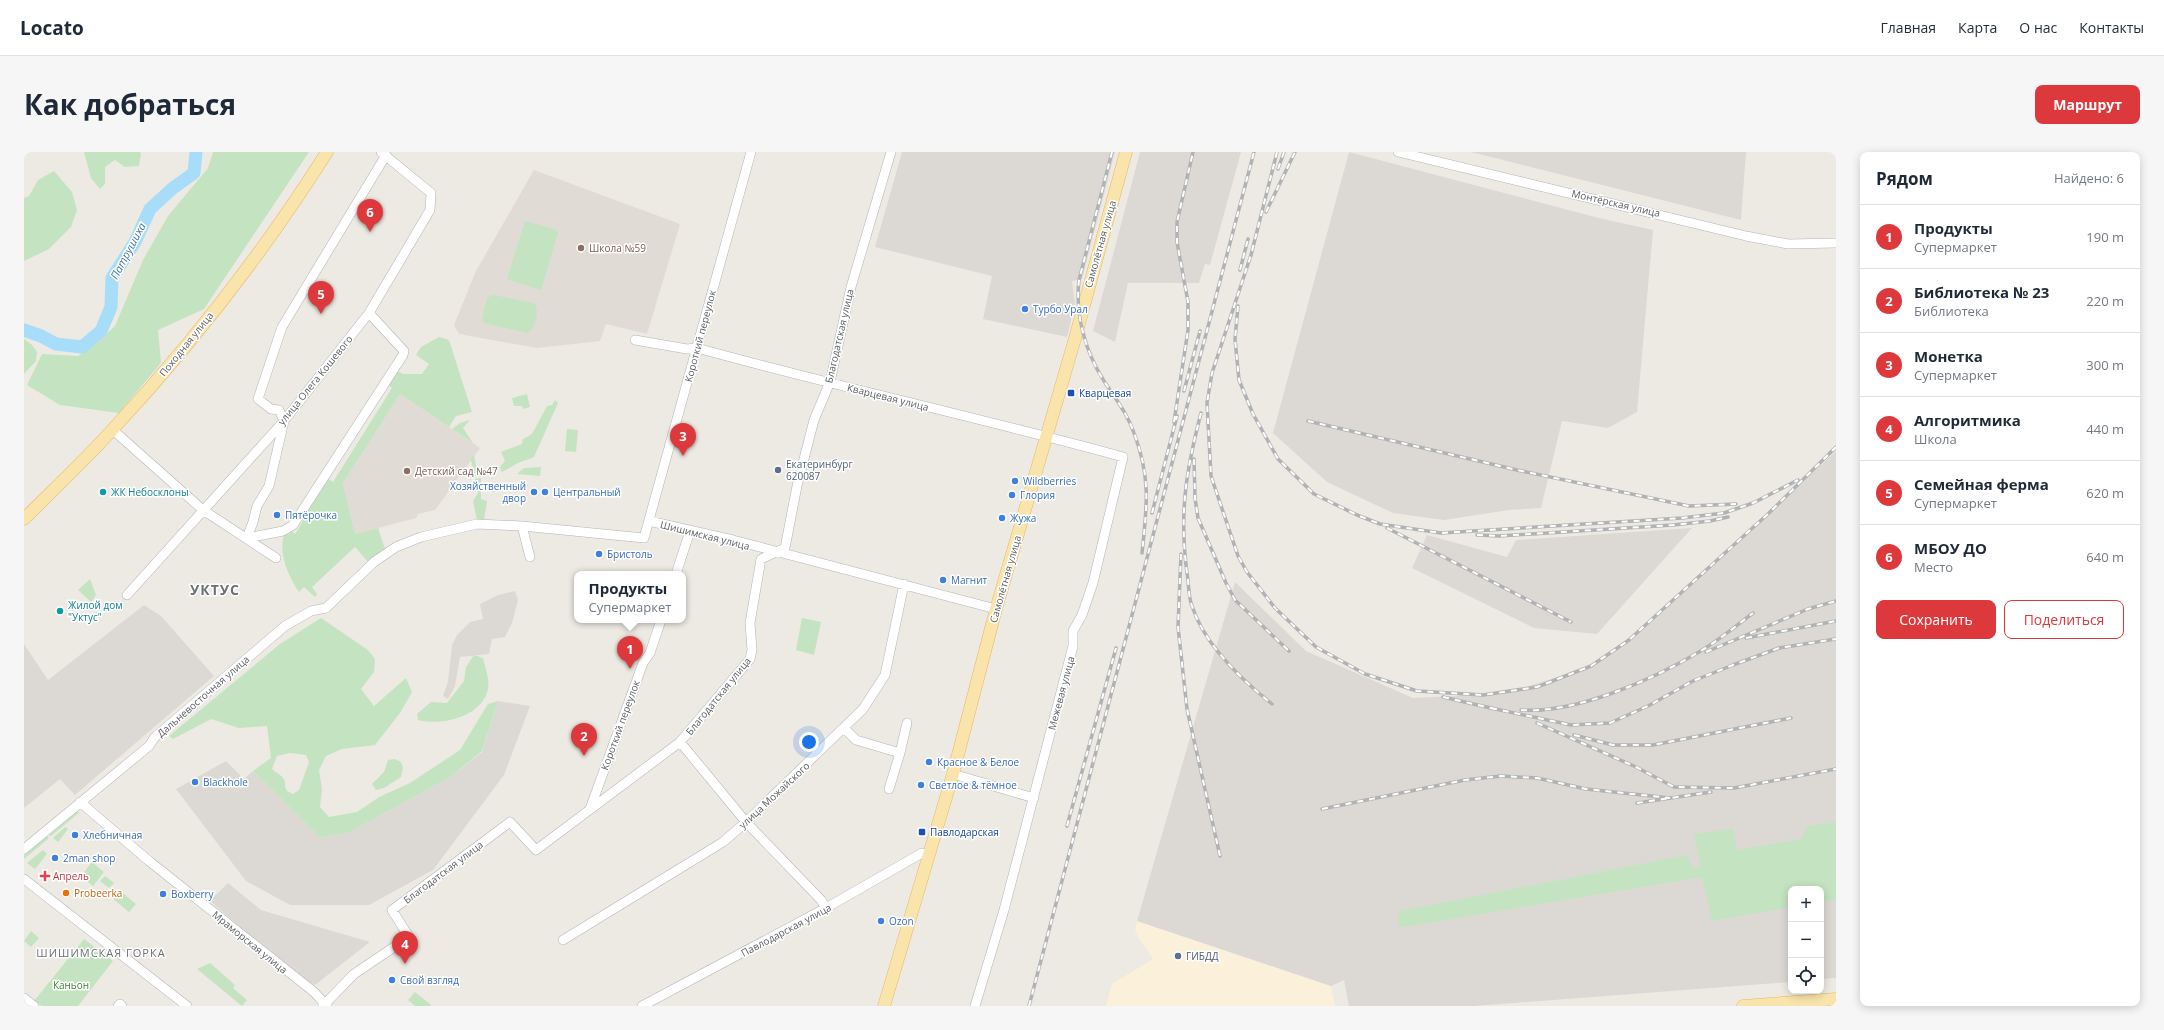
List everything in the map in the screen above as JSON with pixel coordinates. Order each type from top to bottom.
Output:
[{"type":"main road","name":"Походная улица","points":[[24,519],[113,430],[159,378],[253,261],[302,192],[327,152]]},
{"type":"main road","name":"Самолётная улица","points":[[884,1006],[953,774],[996,609],[1047,436],[1126,152]]},
{"type":"main road","points":[[1743,1006],[1836,999]]},
{"type":"street","name":"Короткий переулок","points":[[649,521],[751,152]]},
{"type":"street","name":"Благодатская улица","points":[[325,1005],[354,974],[409,937],[392,910],[510,822],[536,850],[680,742],[750,659],[752,650],[750,623],[761,559],[785,548],[797,486],[812,427],[830,382],[851,287],[891,152]]},
{"type":"street","name":"Монтёрская улица","points":[[1398,152],[1746,236],[1788,244],[1836,243]]},
{"type":"street","points":[[246,538],[253,522],[257,506],[269,486],[284,420],[280,410],[271,409],[258,399],[282,327],[383,153]]},
{"type":"street","name":"улица Олега Кошевого","points":[[126,595],[284,420],[368,313],[430,210],[431,193],[383,153]]},
{"type":"street","points":[[246,538],[283,531],[292,525],[403,355],[404,351],[368,313]]},
{"type":"street","name":"Кварцевая улица","points":[[635,340],[687,349],[697,348],[796,375],[830,382],[1047,436]]},
{"type":"street","points":[[113,430],[203,510],[276,558]]},
{"type":"street","name":"Межевая улица","points":[[975,1006],[1034,798],[1073,646],[1073,631],[1082,614],[1093,583],[1123,458],[1047,436]]},
{"type":"street","name":"Шишимская улица","points":[[326,608],[374,562],[402,544],[421,537],[477,524],[522,526],[644,538],[649,521],[734,540],[774,552],[904,584],[996,609]]},
{"type":"street","points":[[522,526],[530,557]]},
{"type":"street","points":[[677,571],[690,531]]},
{"type":"street","name":"улица Можайского","points":[[563,940],[723,842],[746,822],[863,709],[886,675],[904,584]]},
{"type":"street","name":"Дальневосточная улица","points":[[24,849],[149,746],[155,736],[285,626],[311,611],[326,608]]},
{"type":"street","name":"Короткий переулок","points":[[590,809],[642,663],[650,653],[660,623]]},
{"type":"street","points":[[889,789],[907,723]]},
{"type":"street","points":[[844,728],[856,740],[900,753]]},
{"type":"street","points":[[680,742],[746,822],[821,900],[826,908]]},
{"type":"street","points":[[953,774],[1034,798]]},
{"type":"street","name":"Мраморская улица","points":[[80,802],[149,861],[314,992],[325,1005]]},
{"type":"street","name":"Павлодарская улица","points":[[642,1006],[652,1004],[922,853],[928,855]]},
{"type":"street","points":[[24,879],[186,1006]]},
{"type":"street","points":[[24,998],[34,1006]]},
{"type":"street","points":[[118,1006],[120,1004],[122,1006]]},
{"type":"shaded area","points":[[902,152],[1115,152],[1082,279],[1072,281],[1075,304],[1067,337],[983,319],[992,276],[875,247]]},
{"type":"shaded area","points":[[1140,152],[1241,152],[1210,265],[1205,264],[1199,283],[1128,283],[1115,342],[1093,331]]},
{"type":"shaded area","points":[[1349,152],[1599,218],[1653,230],[1637,412],[1608,428],[1562,421],[1541,508],[1509,510],[1444,520],[1393,513],[1327,482],[1273,433]]},
{"type":"shaded area","points":[[1471,152],[1746,152],[1741,220]]},
{"type":"shaded area","name":"Школа №59","points":[[534,170],[680,224],[647,334],[606,324],[600,341],[537,348],[459,334],[454,325],[476,271]]},
{"type":"shaded area","name":"Детский сад №47","points":[[400,394],[480,448],[435,510],[418,514],[416,518],[355,534],[343,483]]},
{"type":"shaded area","points":[[1836,451],[1836,978],[1824,979],[1824,886],[1788,886],[1788,982],[1474,1006],[1349,1006],[1344,980],[1331,986],[1137,921],[1235,582],[1306,651],[1413,698],[1501,694],[1592,667],[1635,637]]},
{"type":"shaded area","points":[[1692,528],[1597,634],[1534,628],[1412,568],[1427,535],[1507,557],[1516,540]]},
{"type":"shaded area","points":[[515,591],[518,600],[512,623],[505,637],[492,639],[489,654],[460,657],[455,686],[448,699],[443,696],[448,681],[452,645],[457,635],[470,622],[483,619],[480,604],[498,595]]},
{"type":"shaded area","points":[[144,605],[161,616],[214,676],[75,795],[60,779],[24,808],[24,644],[48,680]]},
{"type":"shaded area","points":[[498,701],[530,706],[504,775],[433,870],[369,905],[290,905],[246,881],[176,789],[226,761],[244,779],[253,771],[320,838],[350,832],[452,776],[482,752]]},
{"type":"shaded area","points":[[228,883],[261,910],[370,942],[315,985],[295,974],[210,901]]},
{"type":"shaded area","points":[[1137,921],[1331,986],[1335,1006],[1106,1006],[1112,984],[1153,959],[1135,932]]},
{"type":"green space","points":[[84,152],[140,152],[141,154],[139,166],[125,167],[115,160],[105,167],[105,184],[100,189],[91,178]]},
{"type":"green space","points":[[213,152],[309,152],[204,309],[158,330],[161,363],[119,413],[60,405],[27,385],[42,354],[78,356],[97,343],[115,326],[143,260],[168,216],[208,168]]},
{"type":"green space","points":[[54,171],[72,192],[77,210],[71,227],[49,249],[24,261],[24,198],[29,196],[38,180]]},
{"type":"green space","points":[[525,221],[557,230],[558,233],[541,290],[507,279]]},
{"type":"green space","points":[[493,295],[534,303],[537,310],[537,315],[533,328],[527,333],[484,323],[482,319],[487,298]]},
{"type":"green space","points":[[439,337],[449,340],[472,412],[456,416],[449,427],[400,394],[343,483],[355,534],[378,528],[385,549],[369,563],[355,547],[312,587],[317,594],[315,597],[304,587],[299,592],[291,579],[283,555],[282,547],[285,532],[289,534],[291,531],[295,534],[303,521],[299,519],[329,479],[333,482],[392,388],[386,383],[396,370],[403,374],[422,374],[429,364],[416,355],[421,347]]},
{"type":"green space","points":[[24,339],[32,345],[37,352],[36,361],[24,374]]},
{"type":"green space","points":[[527,394],[530,407],[523,409],[522,406],[514,406],[512,398]]},
{"type":"green space","points":[[555,400],[558,403],[534,457],[518,463],[502,472],[500,467],[505,461],[501,452],[522,444],[523,439],[532,434],[547,406],[552,405]]},
{"type":"green space","points":[[470,420],[463,428],[473,443],[452,429],[460,423]]},
{"type":"green space","points":[[567,429],[578,430],[576,452],[565,451]]},
{"type":"green space","points":[[474,455],[478,476],[475,476],[471,460]]},
{"type":"green space","points":[[541,467],[540,476],[517,474],[524,468]]},
{"type":"green space","points":[[481,478],[481,499],[487,501],[484,520],[477,520],[473,501],[478,493],[475,479]]},
{"type":"green space","points":[[90,579],[96,595],[91,602],[78,590]]},
{"type":"green space","points":[[321,618],[368,650],[375,659],[374,672],[361,689],[374,706],[406,678],[412,692],[400,713],[375,745],[342,749],[326,756],[319,770],[322,789],[320,807],[329,817],[357,812],[379,797],[410,783],[460,750],[488,704],[498,701],[482,751],[452,776],[350,832],[320,838],[253,771],[271,758],[267,726],[239,728],[211,719],[173,739],[169,736],[280,644]],"holes":[[[290,753],[306,755],[309,762],[299,790],[293,794],[287,791],[282,776],[272,769],[277,756]]]},
{"type":"green space","points":[[802,618],[821,622],[814,655],[796,650]]},
{"type":"green space","points":[[474,655],[483,658],[488,682],[488,689],[484,699],[478,706],[470,713],[449,720],[428,722],[418,720],[417,714],[431,702],[447,703],[464,681],[466,667]]},
{"type":"green space","points":[[395,759],[401,762],[403,768],[401,777],[384,788],[376,790],[372,784],[384,772],[388,760]]},
{"type":"green space","points":[[76,812],[80,812],[51,836],[49,835]]},
{"type":"green space","points":[[1836,822],[1836,899],[1824,901],[1824,886],[1788,886],[1788,908],[1712,921],[1702,877],[1403,927],[1399,925],[1398,915],[1401,911],[1687,855],[1692,868],[1701,867],[1694,834],[1733,829],[1737,850],[1801,839],[1808,826]]},
{"type":"green space","points":[[65,827],[68,829],[58,842],[53,838]]},
{"type":"green space","points":[[47,836],[49,838],[24,859],[24,855]]},
{"type":"green space","points":[[43,850],[47,854],[35,869],[27,863]]},
{"type":"green space","points":[[92,862],[104,872],[93,886],[81,876]]},
{"type":"green space","points":[[105,876],[114,883],[109,888],[100,881]]},
{"type":"green space","points":[[119,890],[136,904],[129,912],[112,898]]},
{"type":"green space","points":[[31,931],[39,938],[31,947],[24,941]]},
{"type":"green space","name":"Каньон","points":[[84,939],[113,961],[78,1006],[42,1006],[34,1001]]},
{"type":"green space","points":[[210,963],[235,985],[233,988],[247,1000],[242,1006],[197,969]]},
{"type":"green space","points":[[415,992],[431,1005],[415,1006],[408,1000]]},
{"type":"waterway","name":"Патрушиха","points":[[24,330],[41,336],[56,344],[82,347],[101,331],[111,307],[112,278],[135,242],[150,209],[173,188],[194,173],[196,152]]},
{"type":"railway","points":[[1112,152],[1079,280],[1078,293],[1080,319],[1087,345],[1097,369],[1128,419],[1134,433],[1143,464],[1146,506],[1142,553]]},
{"type":"railway","points":[[1174,422],[1188,330],[1188,302],[1177,242],[1177,222],[1193,152]]},
{"type":"railway","points":[[1029,1006],[1254,152]]},
{"type":"railway","points":[[1277,152],[1251,255],[1212,373],[1207,403],[1211,476],[1238,556],[1247,572],[1275,608],[1316,647],[1365,674],[1417,691],[1483,695],[1537,687],[1591,666],[1629,640],[1769,513],[1836,447]]},
{"type":"railway","points":[[1278,169],[1284,152]]},
{"type":"railway","points":[[1266,212],[1295,152]]},
{"type":"railway","points":[[1240,270],[1248,239]]},
{"type":"railway","points":[[1238,306],[1235,339],[1239,380],[1253,414],[1278,459],[1314,494],[1357,515],[1380,524],[1441,533],[1682,518],[1724,513],[1753,503],[1798,480]]},
{"type":"railway","points":[[1184,391],[1200,331]]},
{"type":"railway","points":[[1201,413],[1191,454],[1185,492],[1184,531],[1189,594],[1198,620],[1205,634],[1225,660],[1272,704]]},
{"type":"railway","points":[[1152,513],[1177,416]]},
{"type":"railway","points":[[1308,421],[1517,470],[1689,506],[1736,504]]},
{"type":"railway","points":[[1194,459],[1195,498],[1198,518],[1226,583],[1235,600],[1289,651]]},
{"type":"railway","points":[[1477,535],[1499,536],[1673,525],[1710,521],[1728,517]]},
{"type":"railway","points":[[1387,528],[1571,622]]},
{"type":"railway","points":[[1181,554],[1178,627],[1187,709],[1220,856]]},
{"type":"railway","points":[[1706,652],[1808,609],[1836,601]]},
{"type":"railway","points":[[1521,710],[1542,710],[1565,707],[1589,701],[1636,684],[1680,663],[1699,652],[1753,613]]},
{"type":"railway","points":[[1746,638],[1836,621]]},
{"type":"railway","points":[[1491,708],[1571,725],[1610,723],[1648,706],[1693,681],[1733,665],[1779,648],[1836,639]]},
{"type":"railway","points":[[1067,826],[1116,648]]},
{"type":"railway","points":[[1443,697],[1495,709]]},
{"type":"railway","points":[[1574,735],[1613,745],[1653,745],[1791,718]]},
{"type":"railway","points":[[1537,723],[1636,767],[1674,787],[1734,788],[1836,769]]},
{"type":"railway","points":[[1322,809],[1465,780],[1501,776],[1537,778],[1586,789],[1670,798]]},
{"type":"railway","points":[[1637,803],[1711,792]]},
{"type":"place","name":"МБОУ ДО","points":[[370,232]]},
{"type":"place","name":"Школа №59","points":[[581,248]]},
{"type":"place","name":"Турбо Урал","points":[[1025,309]]},
{"type":"place","name":"Семейная ферма","points":[[321,314]]},
{"type":"place","name":"Кварцевая","points":[[1071,393]]},
{"type":"place","name":"Монетка","points":[[683,456]]},
{"type":"place","name":"Екатеринбург 620087","points":[[778,470]]},
{"type":"place","name":"Детский сад №47","points":[[407,471]]},
{"type":"place","name":"Wildberries","points":[[1015,481]]},
{"type":"place","name":"ЖК Небосклоны","points":[[103,492]]},
{"type":"place","name":"Хозяйственный двор","points":[[534,492]]},
{"type":"place","name":"Центральный","points":[[545,492]]},
{"type":"place","name":"Глория","points":[[1012,495]]},
{"type":"place","name":"Пятёрочка","points":[[277,515]]},
{"type":"place","name":"Жужа","points":[[1002,518]]},
{"type":"place","name":"Бристоль","points":[[599,554]]},
{"type":"place","name":"Магнит","points":[[943,580]]},
{"type":"place","name":"Жилой дом \"Уктус\"","points":[[60,611]]},
{"type":"place","name":"Продукты","points":[[630,669]]},
{"type":"place","name":"Библиотека № 23","points":[[584,756]]},
{"type":"place","name":"Красное & Белое","points":[[929,762]]},
{"type":"place","name":"Blackhole","points":[[195,782]]},
{"type":"place","name":"Светлое & тёмное","points":[[921,785]]},
{"type":"place","name":"Павлодарская","points":[[922,832]]},
{"type":"place","name":"Хлебничная","points":[[75,835]]},
{"type":"place","name":"2man shop","points":[[55,858]]},
{"type":"place","name":"Апрель","points":[[45,876]]},
{"type":"place","name":"Probeerka","points":[[66,893]]},
{"type":"place","name":"Boxberry","points":[[163,894]]},
{"type":"place","name":"Ozon","points":[[881,921]]},
{"type":"place","name":"ГИБДД","points":[[1178,956]]},
{"type":"place","name":"Алгоритмика","points":[[405,964]]},
{"type":"place","name":"Свой взгляд","points":[[392,980]]},
{"type":"district","name":"УКТУС","points":[[215,590]]},
{"type":"district","name":"ШИШИМСКАЯ ГОРКА","points":[[101,953]]}]
